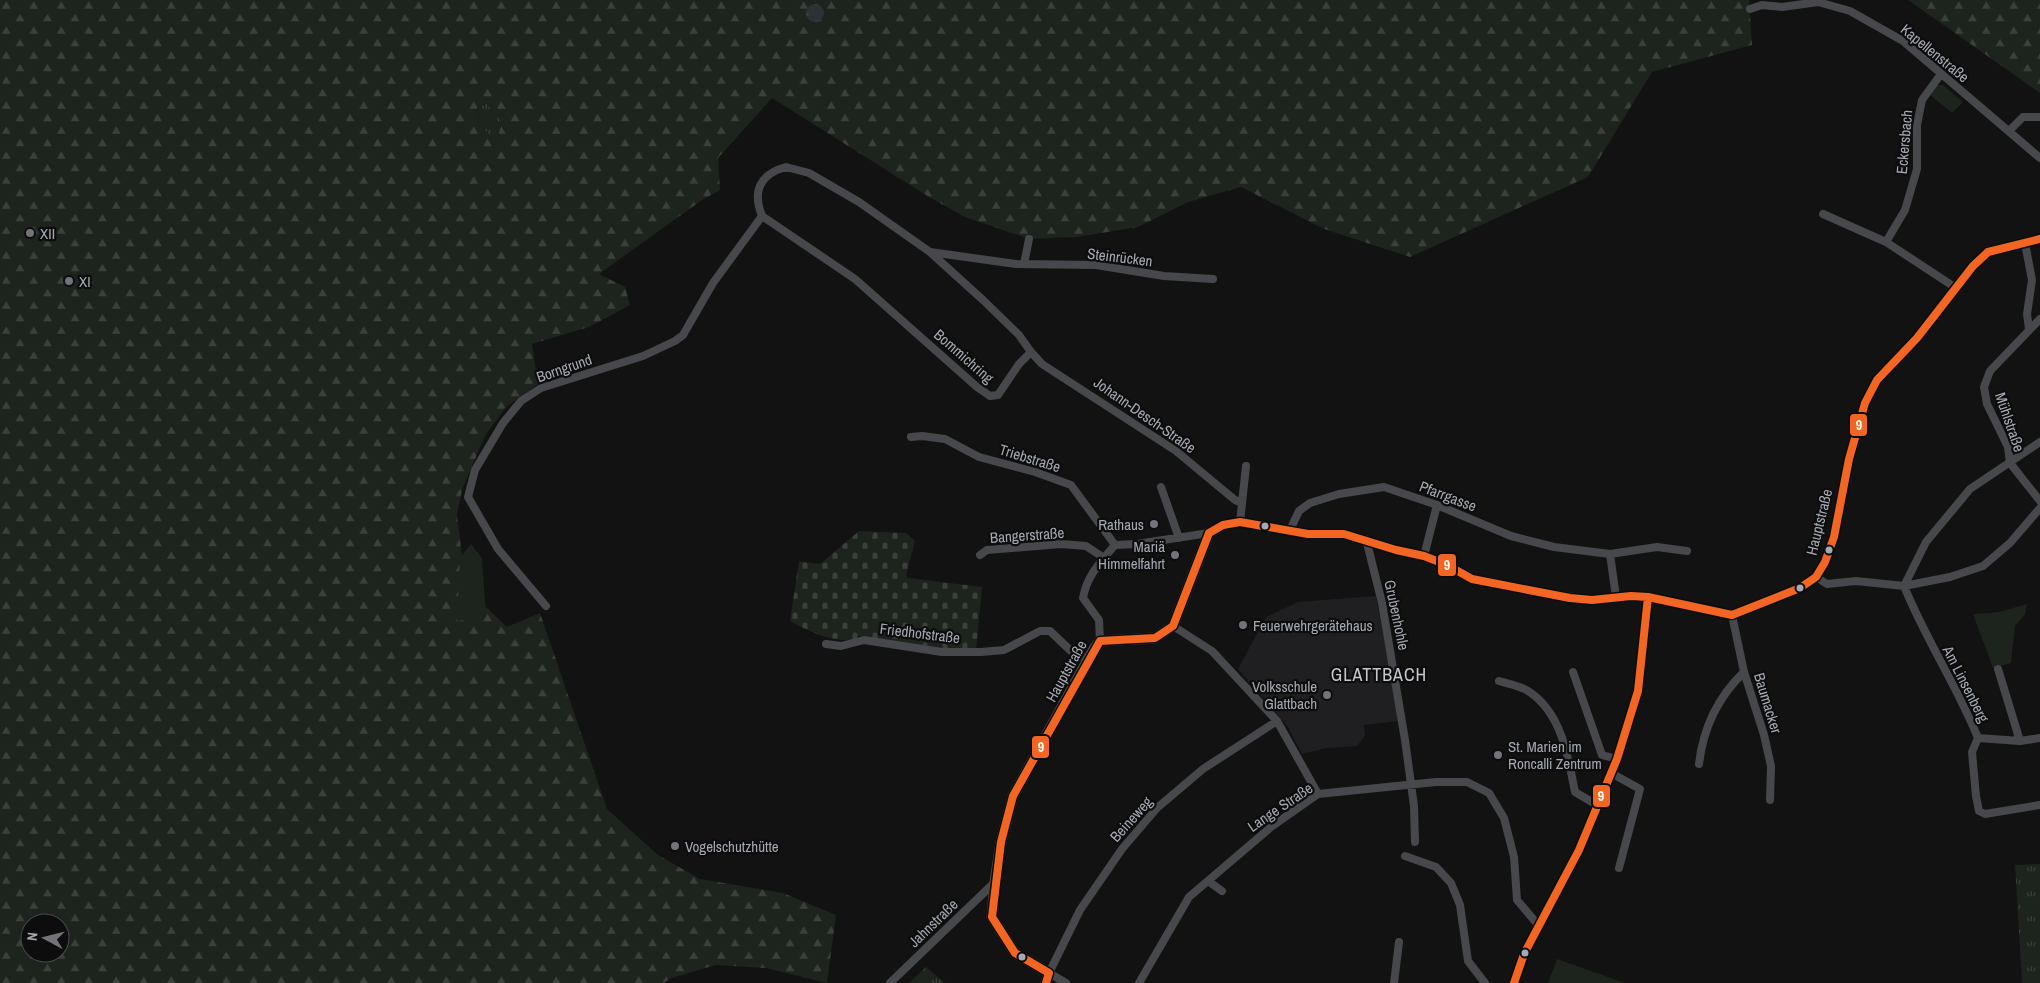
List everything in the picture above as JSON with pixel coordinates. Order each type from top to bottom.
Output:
[{"type":"street","name":"Kapellenstraße","points":[[1750,9],[1762,5],[1782,7],[1818,2],[1841,7],[1903,41],[2040,158]]},
{"type":"street","name":"Eckersbach","points":[[1886,242],[1905,210],[1917,169],[1918,125],[1922,100],[1941,74]]},
{"type":"street","points":[[2009,131],[2023,117],[2040,117]]},
{"type":"street","points":[[762,216],[757,197],[759,187],[765,176],[775,170],[786,167],[809,173],[859,202],[930,252],[1019,335],[1030,352]]},
{"type":"street","points":[[1823,214],[1886,242],[1956,288]]},
{"type":"street","name":"Bommichring","points":[[762,216],[855,279],[977,387],[990,396],[998,395],[1019,364],[1030,352]]},
{"type":"street","name":"Borngrund","points":[[546,606],[498,549],[468,497],[475,470],[502,423],[521,401],[541,388],[643,356],[675,341],[683,335],[713,283],[762,216]]},
{"type":"street","points":[[1024,264],[1029,239]]},
{"type":"street","name":"Hauptstraße","points":[[1732,615],[1800,588],[1816,578],[1825,562],[1834,537],[1849,459],[1865,404],[1877,380],[1917,338],[1973,266],[1988,252],[2040,239]]},
{"type":"street","points":[[2025,243],[2032,280],[2027,314],[2029,329]]},
{"type":"street","name":"Steinrücken","points":[[930,252],[1024,264],[1096,266],[1164,276],[1213,279]]},
{"type":"street","name":"Mühlstraße","points":[[1904,586],[1926,542],[1970,489],[2010,463],[2008,448],[1987,404],[1984,387],[1990,371],[2040,318]]},
{"type":"street","name":"Johann-Desch-Straße","points":[[1030,352],[1042,364],[1176,451],[1235,500],[1242,503]]},
{"type":"street","name":"Triebstraße","points":[[911,437],[922,436],[945,439],[979,457],[1035,472],[1071,485],[1115,545]]},
{"type":"street","points":[[2040,442],[2010,463],[2040,501]]},
{"type":"street","points":[[1240,522],[1246,466]]},
{"type":"street","points":[[1160,487],[1179,538]]},
{"type":"street","name":"Pfarrgasse","points":[[1290,530],[1299,511],[1310,503],[1339,494],[1384,487],[1437,505],[1511,536],[1554,548],[1610,554],[1657,547],[1687,551]]},
{"type":"street","points":[[1424,556],[1437,505]]},
{"type":"street","points":[[1816,578],[1827,584],[1856,581],[1904,586],[1950,578],[1983,566],[2010,543],[2040,508]]},
{"type":"street","points":[[1100,641],[1099,620],[1083,598],[1086,584],[1115,545],[1137,544],[1209,533],[1224,525],[1240,522],[1308,534],[1344,534],[1366,539],[1396,550],[1424,556],[1447,565],[1472,579],[1570,598],[1592,600],[1616,597],[1648,597],[1732,615]]},
{"type":"street","points":[[1209,533],[1173,626],[1212,651],[1277,721],[1318,794]]},
{"type":"street","name":"Grubenhohle","points":[[1366,539],[1382,603],[1412,785]]},
{"type":"street","name":"Bangerstraße","points":[[980,554],[987,550],[1061,544],[1086,546],[1104,558]]},
{"type":"street","points":[[1610,554],[1616,597]]},
{"type":"street","name":"Am Linsenberg","points":[[1904,586],[1929,642],[1968,712],[1978,738],[2020,741],[2040,738]]},
{"type":"street","points":[[1514,983],[1524,954],[1579,850],[1617,759],[1638,691],[1648,597]]},
{"type":"street","name":"Baumacker","points":[[1732,615],[1744,672],[1764,735],[1771,766],[1770,800]]},
{"type":"street","name":"Hauptstraße","points":[[1047,978],[1015,953],[992,917],[1002,834],[1014,796],[1100,641],[1155,638],[1173,626]]},
{"type":"street","name":"Friedhofstraße","points":[[826,644],[841,646],[864,640],[942,652],[982,652],[1004,650],[1040,631],[1050,631],[1071,651],[1088,660]]},
{"type":"street","points":[[1998,669],[2020,741]]},
{"type":"street","points":[[1573,672],[1602,755],[1617,759]]},
{"type":"street","points":[[1699,764],[1702,742],[1710,720],[1730,686],[1744,672]]},
{"type":"street","points":[[1499,680],[1530,691],[1549,708],[1566,749],[1575,792],[1597,805]]},
{"type":"street","name":"Beineweg","points":[[1047,978],[1080,910],[1122,848],[1158,808],[1203,769],[1277,721]]},
{"type":"street","points":[[1978,738],[1972,752],[1979,812],[1985,814],[2040,805]]},
{"type":"street","points":[[1611,773],[1640,788],[1620,868]]},
{"type":"street","name":"Lange Straße","points":[[1139,983],[1189,897],[1270,827],[1318,794],[1436,782],[1467,782],[1489,793],[1504,818],[1514,857],[1518,900],[1539,926]]},
{"type":"street","points":[[1412,785],[1415,842]]},
{"type":"street","points":[[1404,856],[1436,867],[1451,883],[1460,905],[1468,961],[1485,983]]},
{"type":"street","points":[[1208,881],[1222,891]]},
{"type":"street","name":"Jahnstraße","points":[[890,983],[995,882]]},
{"type":"street","points":[[1394,983],[1399,942]]},
{"type":"street","points":[[1047,978],[1066,983]]},
{"type":"shaded area","name":"Volksschule Glattbach","points":[[1376,596],[1399,721],[1364,725],[1365,736],[1357,746],[1326,748],[1302,754],[1288,727],[1238,669],[1266,617],[1298,602]]},
{"type":"green space","points":[[0,0],[1749,0],[1752,45],[1652,72],[1588,177],[1410,257],[1324,229],[1241,187],[1188,202],[1138,227],[1077,237],[1029,239],[965,217],[929,197],[772,98],[718,158],[720,190],[702,200],[599,274],[625,287],[630,305],[589,327],[532,344],[538,384],[506,407],[485,436],[462,490],[457,515],[466,588],[507,627],[540,613],[607,809],[658,855],[700,879],[783,893],[836,915],[827,983],[766,968],[716,965],[671,978],[664,983],[0,983]],"holes":[[[486,103],[502,121],[496,144],[479,122],[477,108]]]},
{"type":"green space","points":[[1908,0],[2040,0],[2040,93]]},
{"type":"green space","points":[[1937,85],[1943,85],[1963,102],[1952,113],[1930,95]]},
{"type":"green space","points":[[487,103],[502,121],[496,145],[479,122],[477,108]]},
{"type":"green space","points":[[859,531],[906,533],[915,541],[906,575],[908,578],[982,587],[976,651],[858,636],[856,640],[839,640],[814,633],[790,621],[799,561],[820,564]]},
{"type":"green space","points":[[471,544],[482,558],[486,617],[457,621],[460,557]]},
{"type":"green space","points":[[2027,604],[2025,614],[2015,626],[2011,663],[1993,668],[1973,614],[1999,612]]},
{"type":"green space","points":[[2040,864],[2040,983],[2022,983],[2015,865]]},
{"type":"green space","points":[[1557,959],[1625,983],[1548,983]]},
{"type":"green space","points":[[926,967],[945,983],[909,983]]},
{"type":"water","points":[[815,4],[821,7],[824,13],[821,19],[815,22],[809,19],[806,13],[809,7]]},
{"type":"transit line","name":"9","points":[[1046,983],[1049,973],[1015,953],[992,917],[1001,842],[1013,796],[1100,641],[1155,638],[1173,626],[1209,533],[1223,525],[1240,522],[1308,534],[1344,534],[1396,550],[1424,556],[1447,565],[1472,579],[1570,598],[1592,600],[1631,596],[1648,597],[1732,615],[1800,588],[1816,577],[1825,562],[1834,537],[1849,459],[1865,403],[1877,380],[1917,338],[1973,266],[1988,252],[2040,239]]},
{"type":"transit line","name":"9","points":[[1514,983],[1524,954],[1579,850],[1617,759],[1638,691],[1648,597]]},
{"type":"place","name":"XII","points":[[30,233]]},
{"type":"place","name":"XI","points":[[69,281]]},
{"type":"place","name":"Rathaus","points":[[1154,524]]},
{"type":"place","name":"Mariä Himmelfahrt","points":[[1175,555]]},
{"type":"place","name":"Feuerwehrgerätehaus","points":[[1243,625]]},
{"type":"place","name":"Volksschule Glattbach","points":[[1327,695]]},
{"type":"place","name":"St. Marien im Roncalli Zentrum","points":[[1498,755]]},
{"type":"place","name":"Vogelschutzhütte","points":[[675,846]]},
{"type":"district","name":"GLATTBACH","points":[[1379,674]]}]
